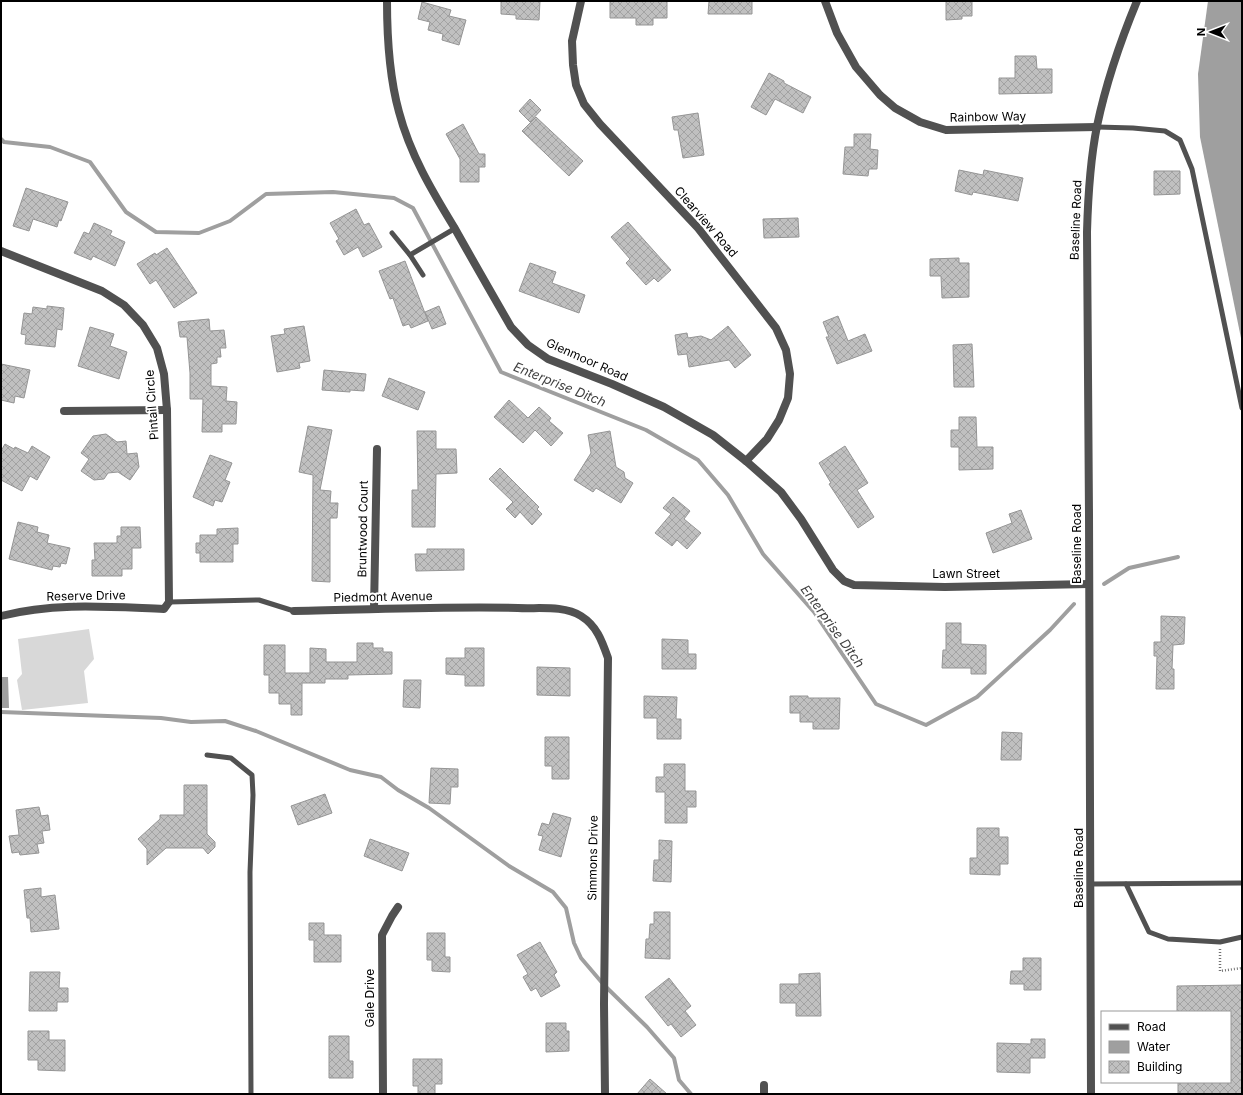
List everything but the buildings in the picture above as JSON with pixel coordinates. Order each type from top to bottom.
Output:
[{"type":"street","name":"Glenmoor Road","points":[[387,1],[390,71],[399,112],[412,150],[454,229],[512,328],[528,345],[548,359],[612,384],[664,407],[713,435],[746,461],[781,492],[801,519],[833,570],[844,580]]},
{"type":"street","name":"Clearview Road","points":[[582,1],[572,41],[576,85],[584,104],[600,124],[698,228],[776,328],[786,350],[790,374],[788,398],[779,420],[767,439],[746,461]]},
{"type":"street","name":"Rainbow Way","points":[[825,1],[837,33],[856,67],[880,95],[895,108],[920,122],[946,130],[1097,127]]},
{"type":"street","name":"Baseline Road","points":[[1091,1094],[1088,188],[1097,127],[1106,90],[1120,43],[1137,1]]},
{"type":"street","name":"Pintail Circle","points":[[1,251],[102,291],[124,305],[143,325],[157,348],[164,374],[166,410],[169,602]]},
{"type":"street","points":[[64,411],[166,410]]},
{"type":"street","name":"Bruntwood Court","points":[[374,610],[377,449]]},
{"type":"street","name":"Lawn Street","points":[[844,580],[854,585],[945,587],[1089,584]]},
{"type":"street","name":"Reserve Drive","points":[[1,616],[28,610],[77,606],[164,609],[169,602]]},
{"type":"street","name":"Piedmont Avenue","points":[[294,610],[491,608],[564,609],[580,615],[594,626]]},
{"type":"street","name":"Simmons Drive","points":[[594,626],[600,636],[608,658],[604,1004],[606,1094]]},
{"type":"street","name":"Gale Drive","points":[[383,1094],[382,935],[398,907]]},
{"type":"street","points":[[764,1085],[764,1094]]},
{"type":"lane","points":[[1097,127],[1133,128],[1165,132],[1180,140],[1192,169],[1242,408]]},
{"type":"lane","points":[[410,255],[454,229]]},
{"type":"lane","points":[[392,233],[410,255],[423,275]]},
{"type":"lane","name":"Piedmont Avenue","points":[[169,602],[259,600],[294,610]]},
{"type":"lane","points":[[207,755],[231,758],[252,775],[253,795],[250,872],[251,1094]]},
{"type":"lane","points":[[1091,884],[1242,883]]},
{"type":"lane","points":[[1126,884],[1149,932],[1168,939],[1220,942],[1242,937]]},
{"type":"path","points":[[1220,942],[1220,971],[1242,968]]},
{"type":"shaded area","points":[[89,629],[94,659],[84,671],[88,703],[22,710],[17,680],[22,674],[18,639]]},
{"type":"water","points":[[1208,1],[1242,1],[1242,343],[1200,137],[1198,74]]},
{"type":"water","points":[[1,677],[8,677],[9,708],[1,708]]},
{"type":"waterway","name":"Enterprise Ditch","points":[[1,139],[4,142],[50,147],[90,162],[126,212],[156,232],[199,233],[230,221],[266,194],[333,192],[394,198],[413,208],[501,372],[646,430],[698,460],[728,495],[763,554],[814,612],[876,704],[926,725],[977,697],[1050,630],[1074,604]]},
{"type":"waterway","name":"Enterprise Ditch","points":[[1104,584],[1129,568],[1178,557]]},
{"type":"waterway","points":[[1,712],[161,718],[191,722],[225,721],[256,731],[350,770],[381,777],[398,790],[429,808],[509,866],[553,892],[566,908],[574,943],[581,958],[604,985],[647,1027],[674,1058],[679,1080],[691,1094]]}]
